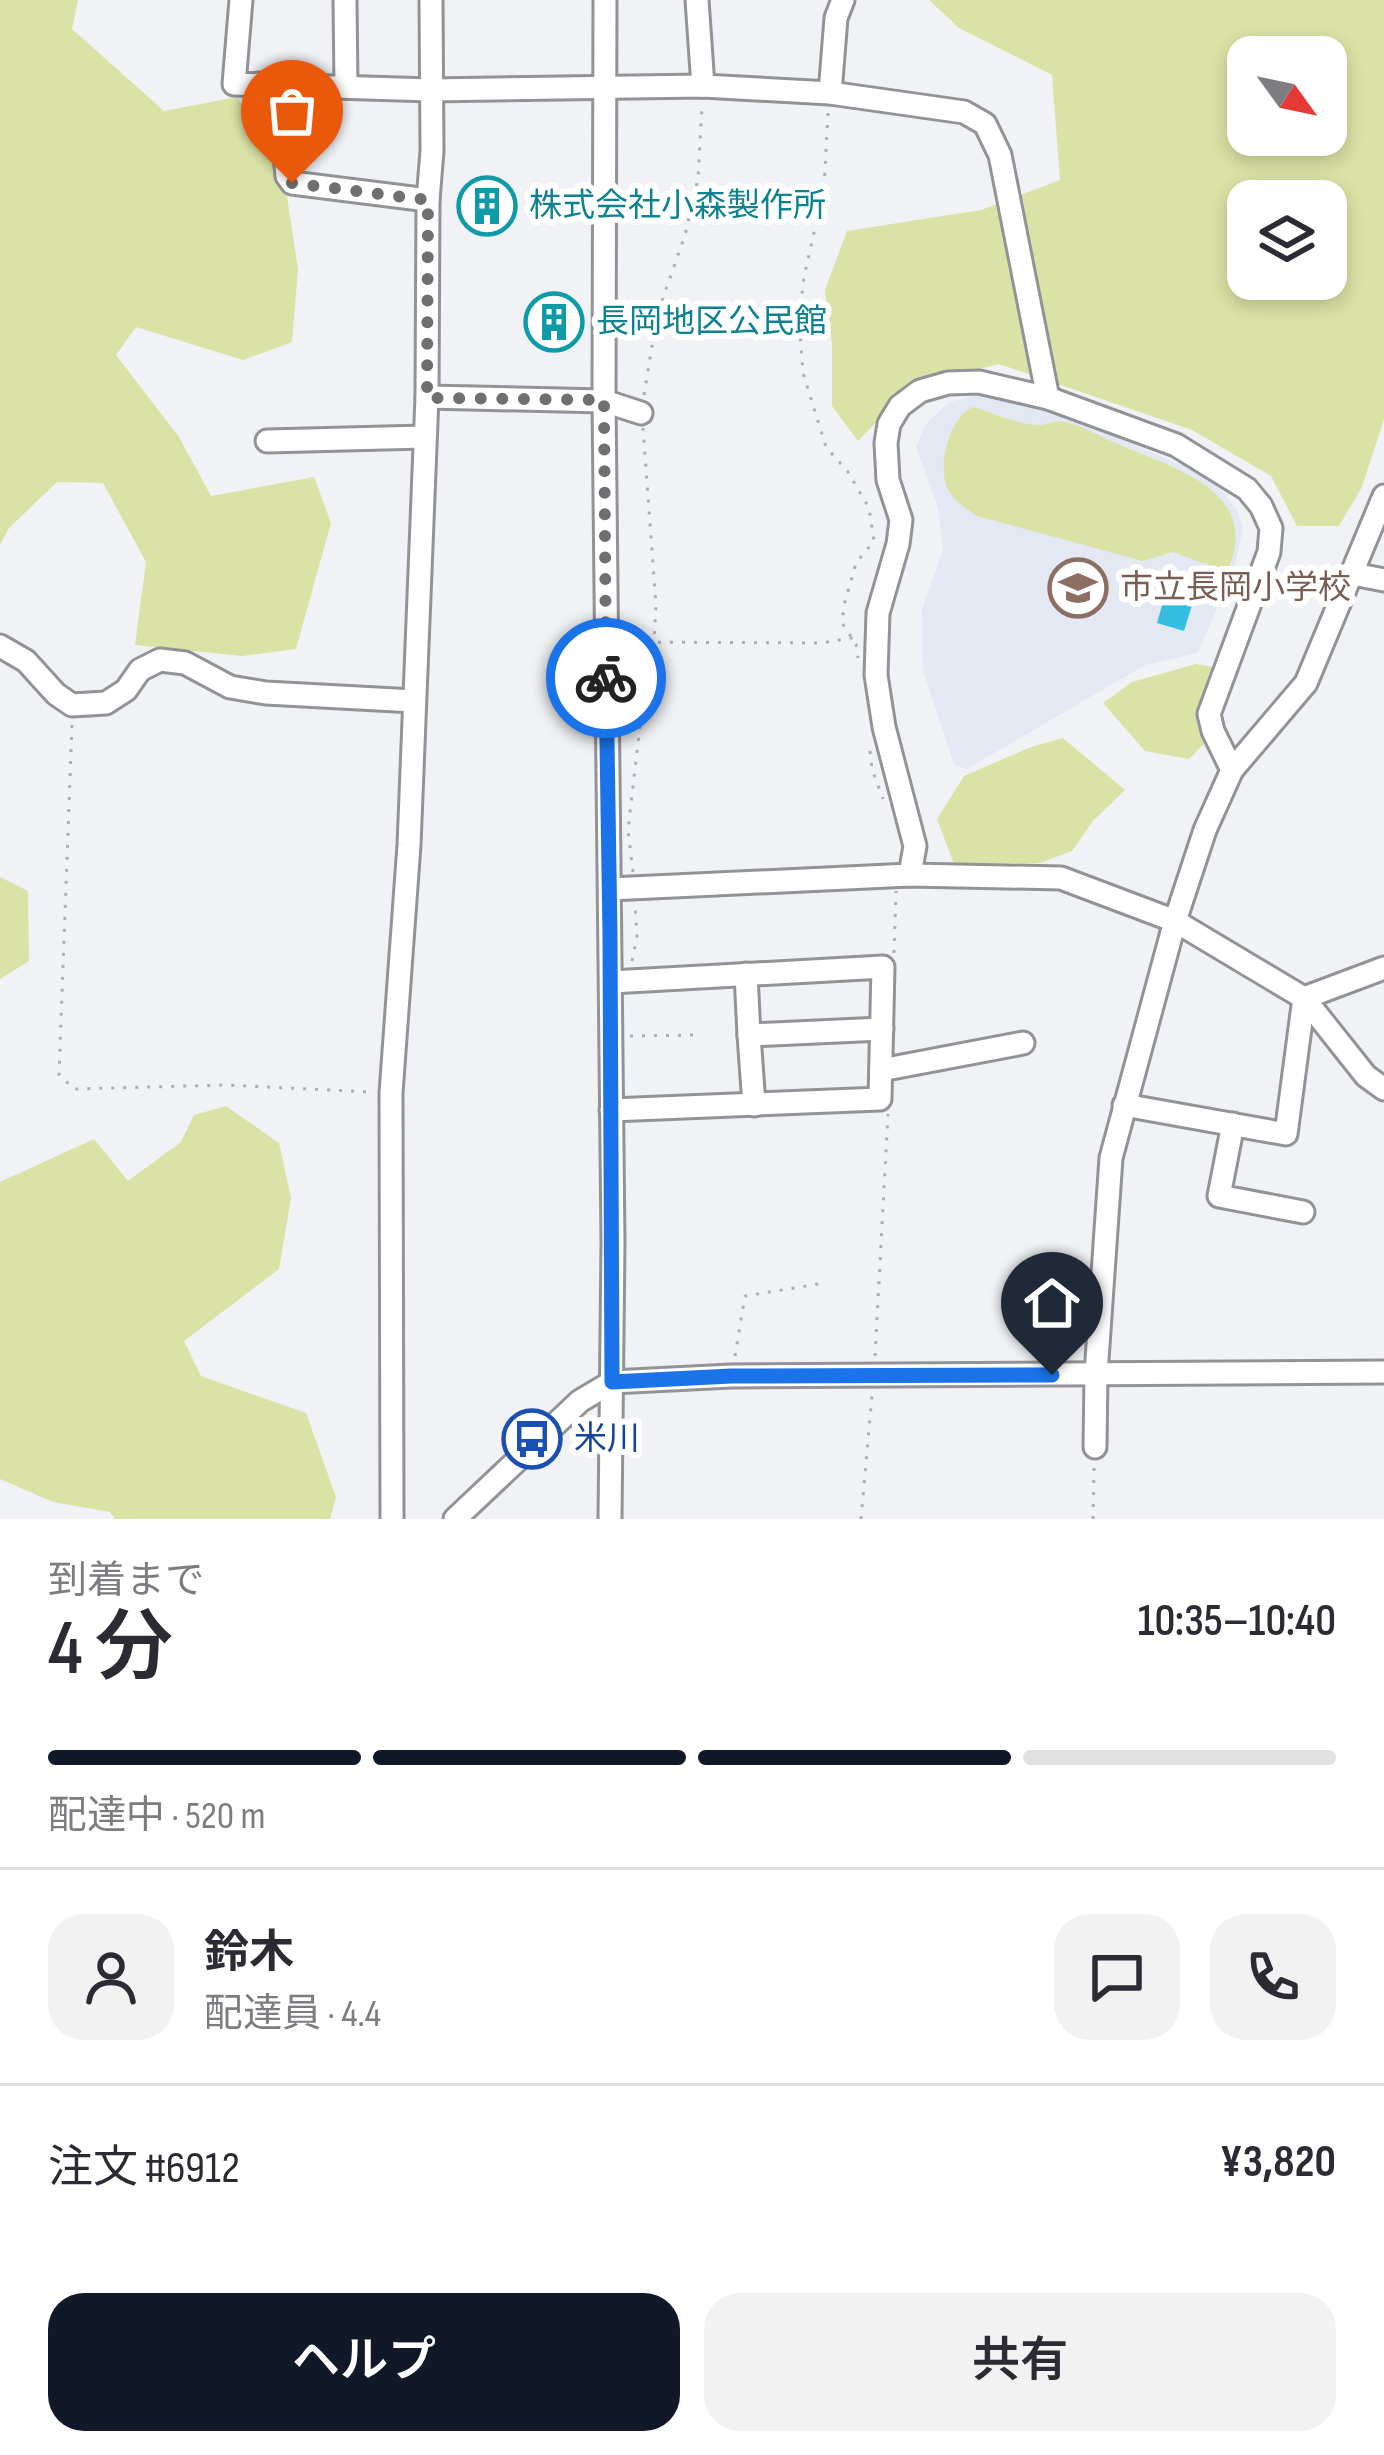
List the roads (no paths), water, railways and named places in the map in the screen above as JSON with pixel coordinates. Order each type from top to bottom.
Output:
[{"type":"street","points":[[241,0],[234,84],[431,90],[703,86],[830,93],[964,112],[986,124],[1000,155],[1048,398]]},
{"type":"street","points":[[346,0],[346,87]]},
{"type":"street","points":[[392,1519],[391,1093],[409,845],[427,398],[431,0]]},
{"type":"street","points":[[605,0],[605,642],[610,889],[619,981],[611,1110],[610,1519]]},
{"type":"street","points":[[697,0],[703,86]]},
{"type":"street","points":[[830,93],[836,18],[843,0]]},
{"type":"street","points":[[258,84],[284,145],[292,183],[428,200]]},
{"type":"street","points":[[903,876],[915,846],[884,727],[876,675],[878,613],[901,520],[888,480],[889,424],[900,406],[920,391],[948,383],[979,382],[1048,398],[1176,445],[1247,489],[1262,506],[1271,528],[1269,552],[1209,714],[1232,770]]},
{"type":"street","points":[[427,398],[604,400],[641,413]]},
{"type":"street","points":[[267,441],[424,437]]},
{"type":"street","points":[[1095,1447],[1112,1158],[1175,921],[1204,830],[1232,770],[1306,683],[1384,496]]},
{"type":"street","points":[[1353,574],[1384,580]]},
{"type":"street","points":[[0,646],[26,661],[73,705],[106,703],[126,690],[140,670],[160,660],[185,663],[230,687],[266,693],[414,701]]},
{"type":"street","points":[[610,889],[903,876],[1061,878],[1175,921],[1304,998],[1366,1076],[1384,1089]]},
{"type":"street","points":[[611,1110],[880,1099],[883,968],[619,981]]},
{"type":"street","points":[[1304,998],[1384,968]]},
{"type":"street","points":[[746,974],[754,1105]]},
{"type":"street","points":[[1124,1105],[1286,1134],[1304,998]]},
{"type":"street","points":[[749,1034],[882,1029]]},
{"type":"street","points":[[881,1070],[1023,1042]]},
{"type":"street","points":[[1233,1124],[1219,1196],[1304,1212]]},
{"type":"street","points":[[455,1519],[580,1401],[612,1382],[731,1376],[1384,1372]]},
{"type":"water","points":[[1172,571],[1200,579],[1184,631],[1157,623]]},
{"type":"place","name":"株式会社小森製作所","points":[[487,206]]},
{"type":"place","name":"長岡地区公民館","points":[[554,322]]},
{"type":"place","name":"市立長岡小学校","points":[[1078,588]]},
{"type":"place","name":"米川","points":[[532,1439]]}]
